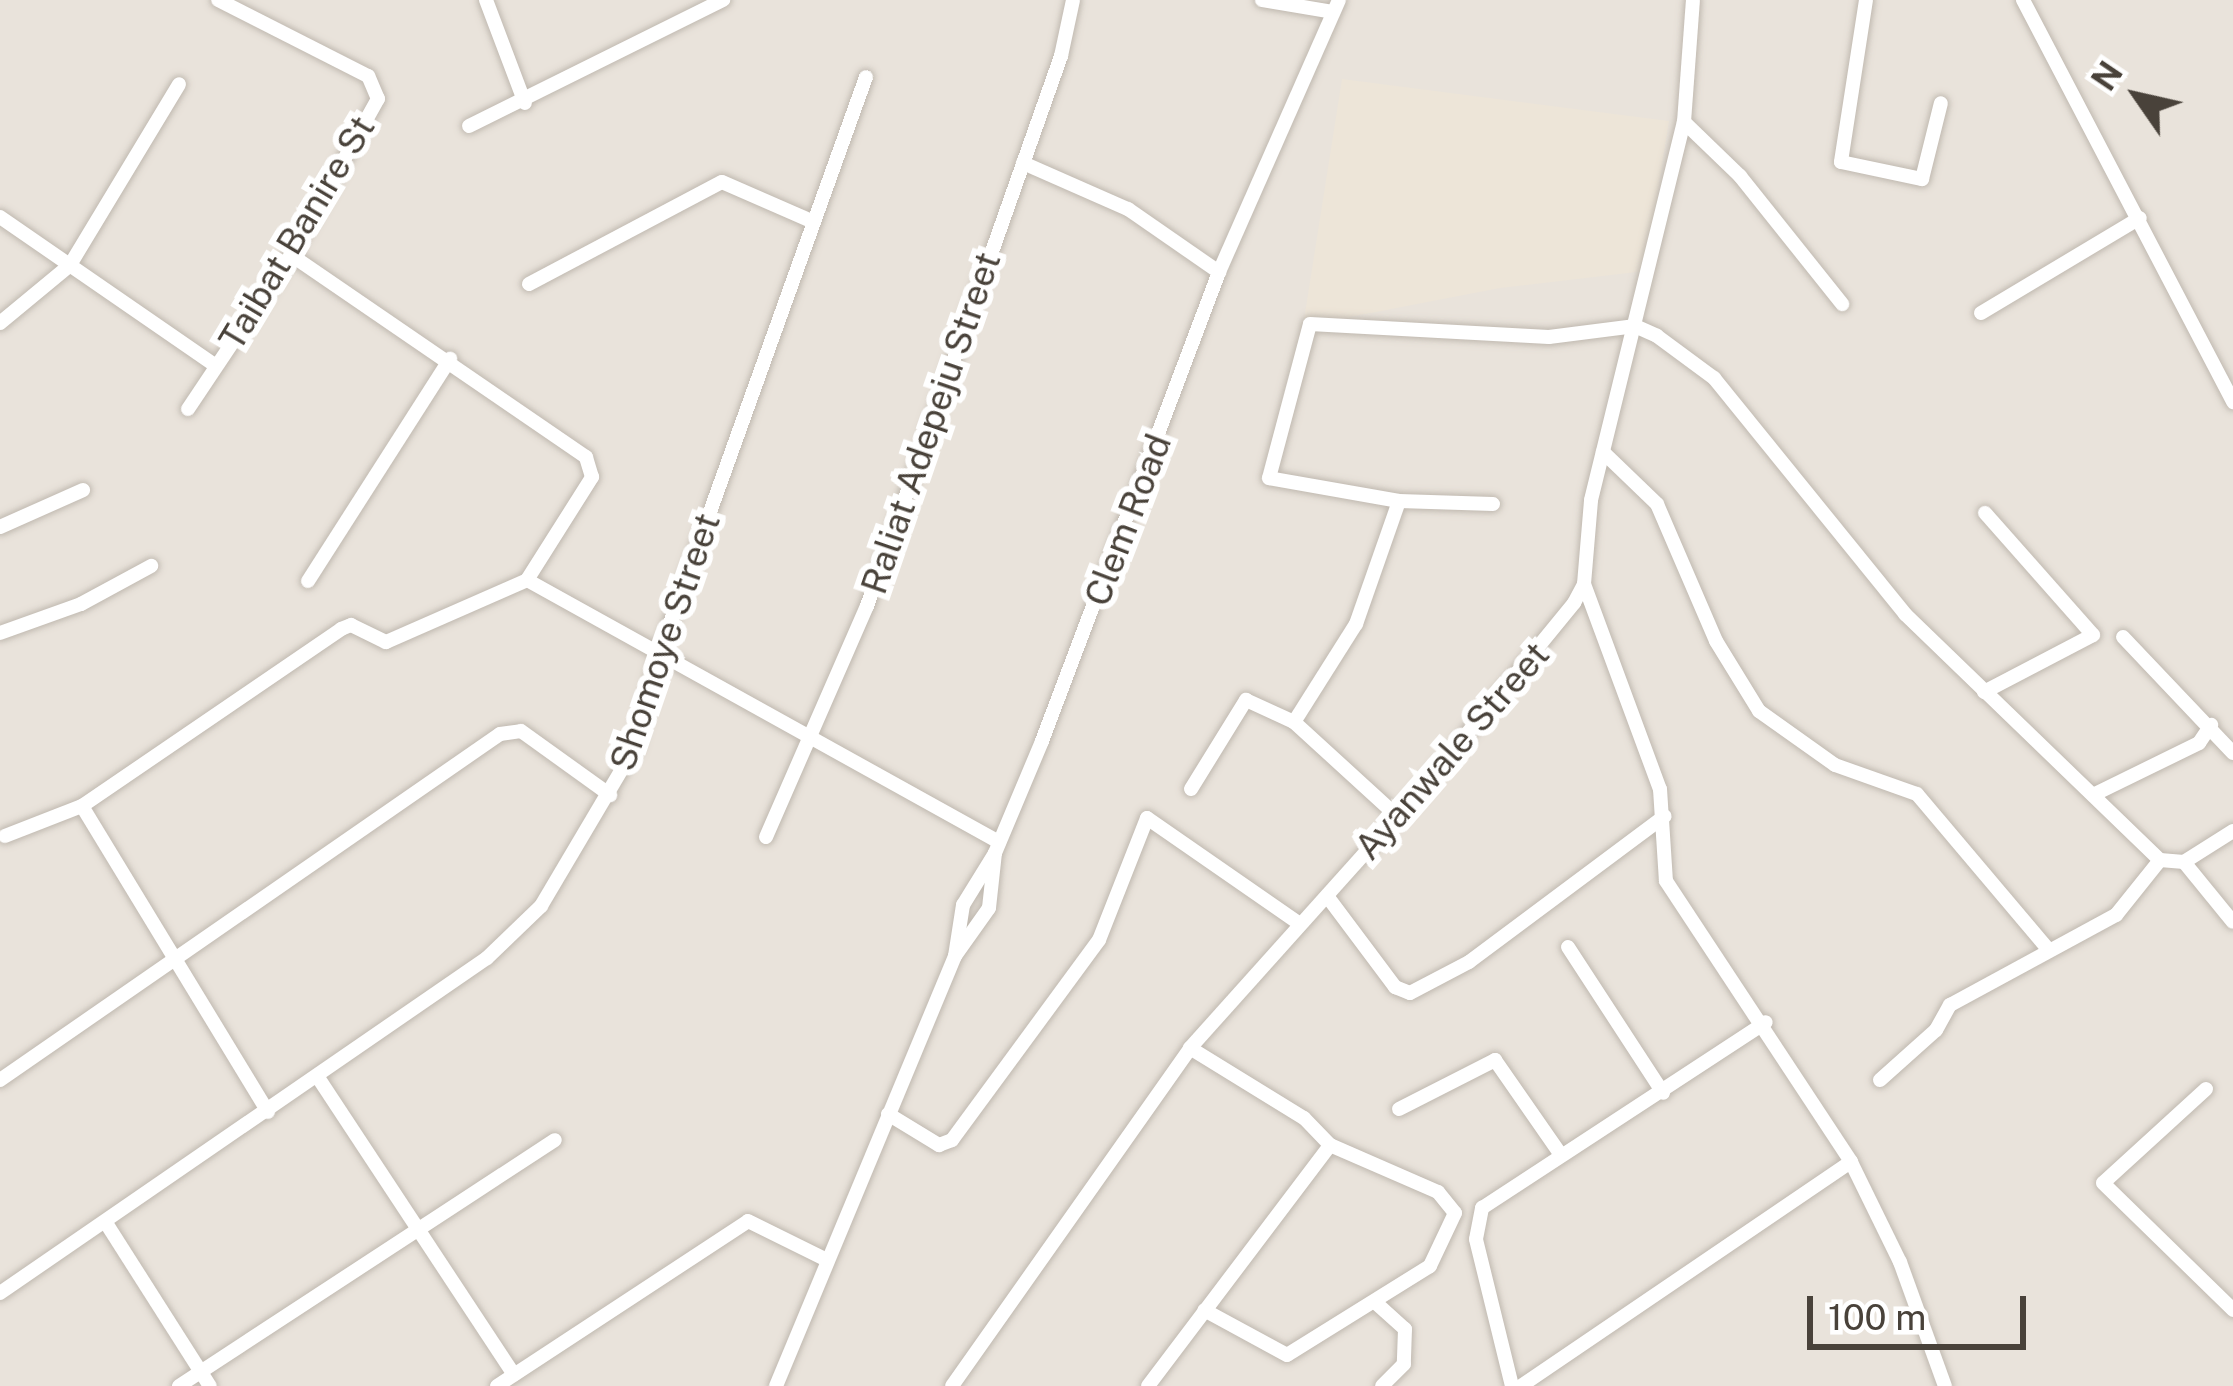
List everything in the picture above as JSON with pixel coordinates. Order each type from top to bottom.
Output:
[{"type":"street","name":"Taibat Banire St","points":[[188,409],[291,255],[370,118],[375,86],[218,0]]},
{"type":"street","points":[[677,0],[685,18]]},
{"type":"street","points":[[469,127],[525,104],[722,0]]},
{"type":"street","name":"Raliat Adepeju Street","points":[[766,837],[814,737],[1023,163],[1072,0]]},
{"type":"street","points":[[1262,0],[1336,6]]},
{"type":"street","name":"Ayanwale Street","points":[[952,1386],[1190,1048],[1549,640],[1584,584],[1603,452],[1684,122],[1694,0]]},
{"type":"street","points":[[1866,0],[1841,162],[1922,179],[1941,103]]},
{"type":"street","points":[[2024,0],[2233,402]]},
{"type":"street","points":[[485,1],[525,104]]},
{"type":"street","name":"Clem Road","points":[[779,1381],[956,956],[963,905],[997,848],[1153,461],[1219,272],[1336,6]]},
{"type":"street","name":"Shomoye Street","points":[[0,1294],[319,1079],[511,938],[578,853],[635,747],[658,657],[809,220],[866,77]]},
{"type":"street","points":[[0,323],[70,266],[179,84]]},
{"type":"street","points":[[1684,122],[1740,176],[1842,304]]},
{"type":"street","points":[[1023,163],[1128,209],[1219,272]]},
{"type":"street","points":[[530,284],[722,182],[809,220]]},
{"type":"street","points":[[0,217],[216,366]]},
{"type":"street","points":[[1981,313],[2140,218]]},
{"type":"street","points":[[5,836],[82,806],[340,629],[359,628],[386,642],[527,580],[575,510],[592,465],[450,359],[291,255]]},
{"type":"street","points":[[1493,504],[1399,501],[1269,478],[1310,325],[1549,337],[1635,326],[1714,378],[1905,614],[2097,793],[2160,860],[2184,862],[2233,831]]},
{"type":"street","points":[[308,581],[450,359]]},
{"type":"street","points":[[1603,452],[1663,514],[1716,641],[1759,711],[1835,765],[1917,794],[2048,949]]},
{"type":"street","points":[[0,527],[83,490]]},
{"type":"street","points":[[1294,722],[1357,624],[1399,501]]},
{"type":"street","points":[[1984,692],[2093,635],[1985,513]]},
{"type":"street","points":[[0,633],[81,604],[151,566]]},
{"type":"street","points":[[527,580],[658,657],[814,737],[997,848],[989,908],[956,956]]},
{"type":"street","points":[[1584,584],[1665,816],[1666,881],[1736,993],[1766,1022],[1775,1053],[1851,1162],[1900,1262],[1945,1386]]},
{"type":"street","points":[[2123,637],[2233,753]]},
{"type":"street","points":[[1191,789],[1246,700],[1294,722],[1397,816]]},
{"type":"street","points":[[2097,793],[2199,742],[2211,725]]},
{"type":"street","points":[[0,1080],[512,728],[610,795]]},
{"type":"street","points":[[82,806],[268,1112]]},
{"type":"street","points":[[1327,896],[1395,987],[1410,993],[1469,962],[1665,816]]},
{"type":"street","points":[[888,1114],[939,1145],[952,1139],[1100,940],[1147,818],[1300,925]]},
{"type":"street","points":[[1880,1080],[1936,1030],[1950,1005],[2116,915],[2160,860]]},
{"type":"street","points":[[2184,862],[2233,922]]},
{"type":"street","points":[[1568,947],[1663,1093]]},
{"type":"street","points":[[1766,1022],[1663,1093],[1495,1195],[1477,1221],[1516,1386],[1851,1162]]},
{"type":"street","points":[[1190,1048],[1304,1118],[1330,1145],[1438,1192],[1455,1213],[1442,1254],[1376,1303],[1287,1354],[1204,1310]]},
{"type":"street","points":[[1399,1109],[1495,1060],[1559,1152]]},
{"type":"street","points":[[319,1079],[514,1375]]},
{"type":"street","points":[[2206,1089],[2103,1183],[2233,1310]]},
{"type":"street","points":[[179,1386],[555,1140]]},
{"type":"street","points":[[1148,1386],[1330,1145]]},
{"type":"street","points":[[497,1386],[748,1221],[827,1260]]},
{"type":"street","points":[[106,1223],[210,1386]]},
{"type":"street","points":[[1376,1303],[1405,1329],[1404,1364],[1382,1386]]},
{"type":"street","points":[[779,1381],[797,1386]]},
{"type":"shaded area","points":[[0,0],[2233,0],[2233,1386],[0,1386]]},
{"type":"shaded area","points":[[1342,79],[1669,121],[1645,271],[1500,288],[1303,326]]}]
